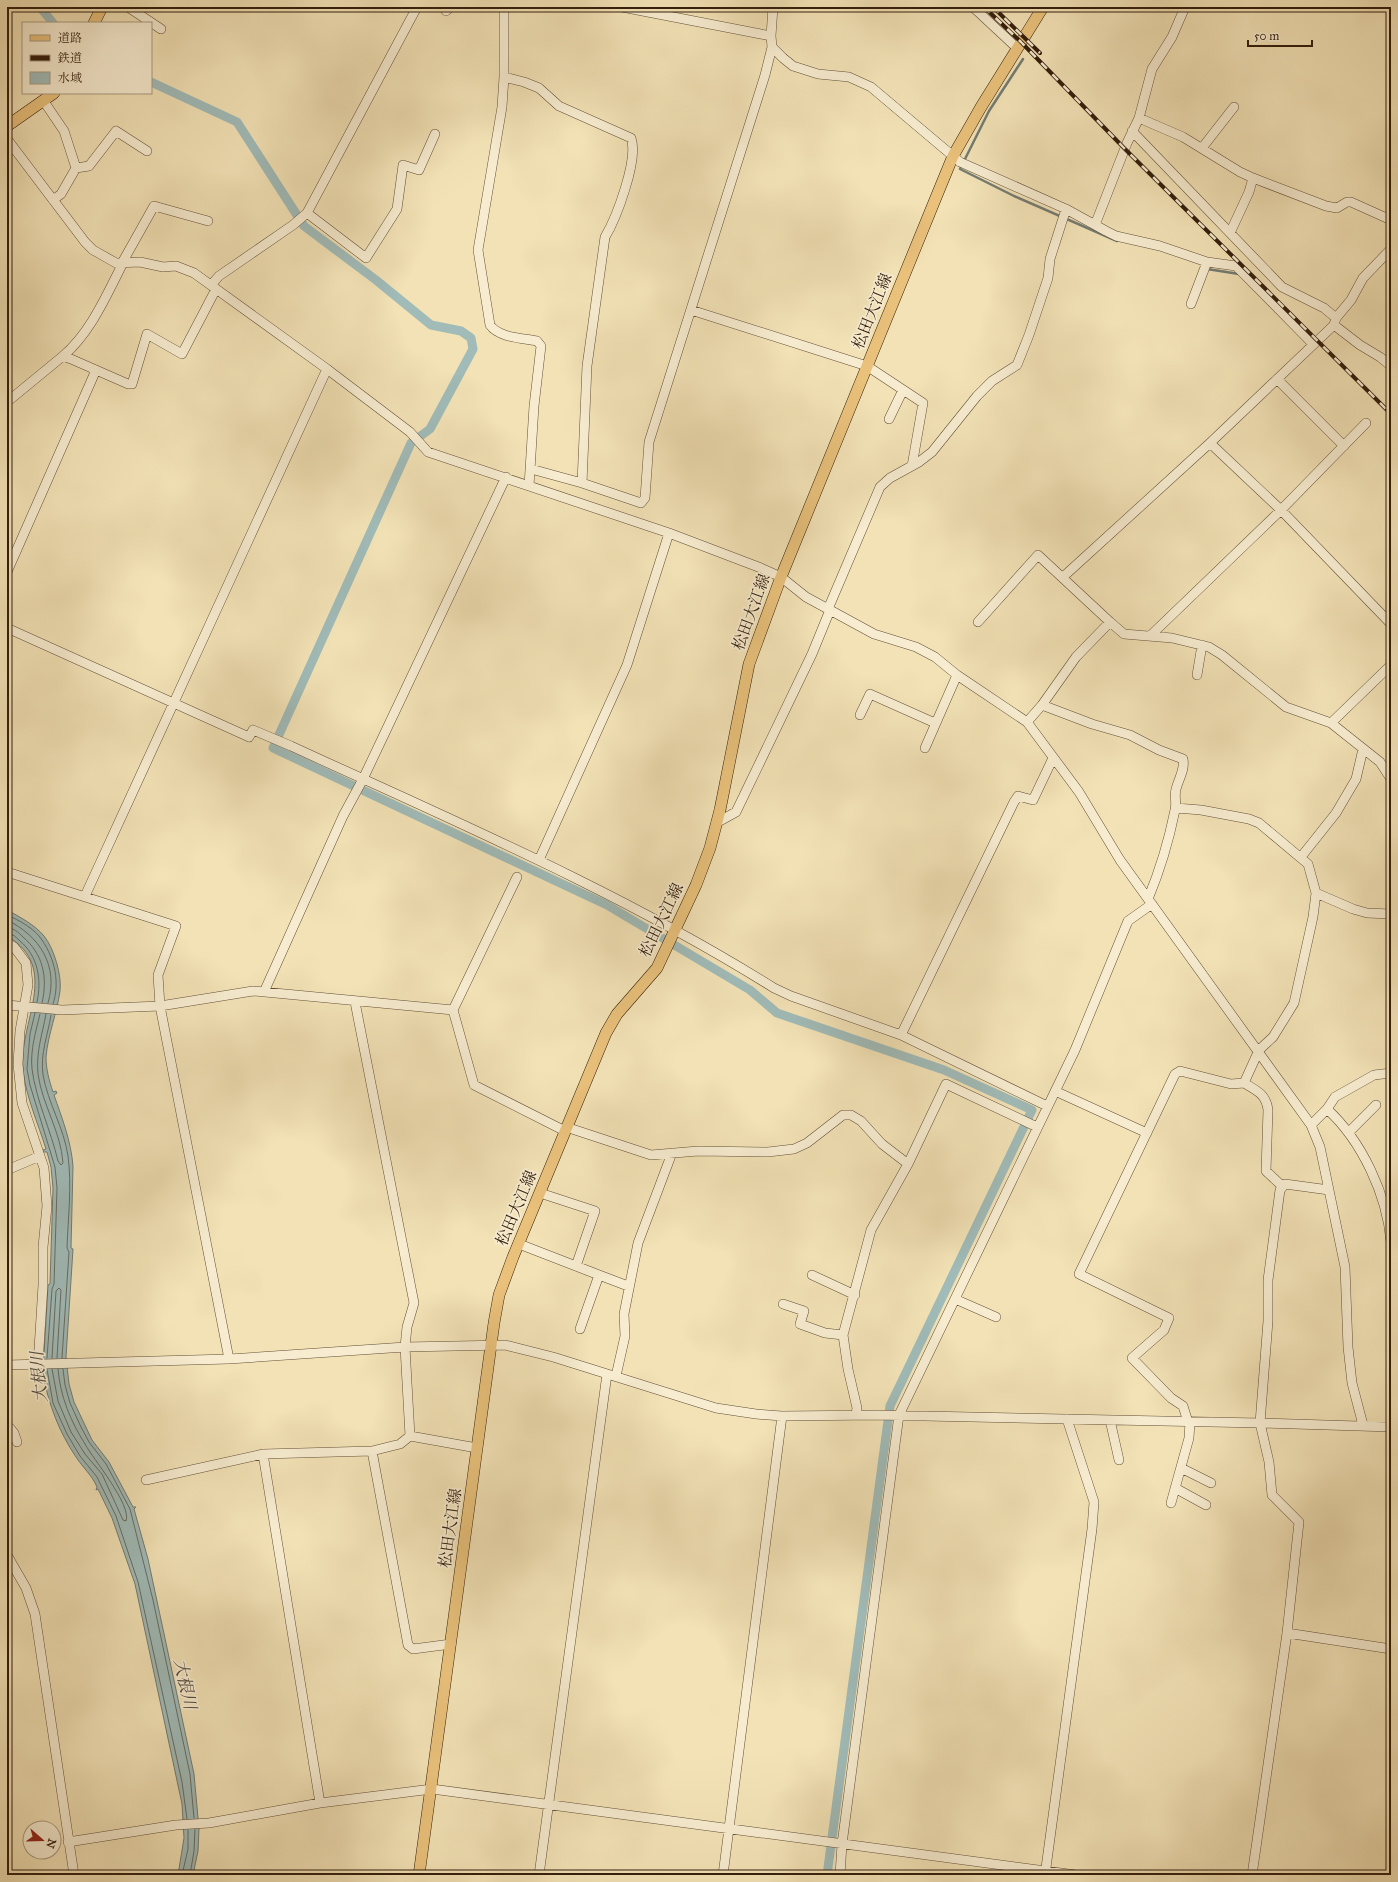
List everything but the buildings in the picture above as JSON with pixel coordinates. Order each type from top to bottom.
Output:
[{"type":"main road","points":[[94,22],[102,7]]},
{"type":"main road","name":"松田大江線","points":[[419,1875],[499,1295],[606,1033],[617,1014],[656,968],[667,948],[696,885],[710,848],[716,823],[749,664],[781,577],[953,156],[1043,7]]},
{"type":"main road","points":[[7,126],[52,94]]},
{"type":"street","points":[[128,7],[150,22]]},
{"type":"street","points":[[63,356],[128,384],[132,384],[147,334],[182,354],[219,276],[293,225],[307,213],[417,7]]},
{"type":"street","points":[[504,7],[504,77],[502,107],[478,250],[490,325],[494,331],[501,334],[538,341],[541,346],[534,406],[530,486]]},
{"type":"street","points":[[622,7],[771,36]]},
{"type":"street","points":[[530,469],[582,483],[641,503],[645,498],[649,442],[762,83],[772,47],[771,36],[773,7]]},
{"type":"street","points":[[973,7],[1017,48]]},
{"type":"street","points":[[1095,225],[1139,118],[1152,69],[1172,37],[1185,7]]},
{"type":"street","points":[[152,23],[161,29]]},
{"type":"street","points":[[772,47],[793,66],[818,74],[849,77],[871,87],[960,162],[1066,209],[1116,236],[1160,246],[1207,262],[1236,266],[1313,344]]},
{"type":"street","points":[[504,77],[524,82],[538,88],[559,106],[631,138],[633,145],[630,173],[613,225],[604,237],[587,366],[582,483]]},
{"type":"street","points":[[44,100],[64,131],[76,168],[61,194],[53,200]]},
{"type":"street","points":[[1202,148],[1234,107]]},
{"type":"street","points":[[1139,118],[1183,137],[1240,172],[1253,178],[1326,206],[1337,208],[1347,202],[1351,202],[1391,220]]},
{"type":"street","points":[[76,168],[89,166],[116,131],[147,151]]},
{"type":"street","points":[[1132,132],[1282,287],[1324,308],[1360,346],[1380,357],[1391,366]]},
{"type":"street","points":[[307,213],[366,258],[397,208],[403,165],[419,170],[435,134]]},
{"type":"street","points":[[7,138],[85,242],[116,263],[140,262],[163,267],[180,267],[194,273],[327,369],[410,432],[428,452],[669,533],[781,577],[806,597],[874,634],[916,646],[935,657],[957,675],[1027,722],[1079,792],[1120,860],[1259,1050],[1311,1125],[1320,1147],[1346,1267],[1348,1347],[1352,1383],[1363,1425]]},
{"type":"street","points":[[1230,233],[1249,192],[1253,178]]},
{"type":"street","points":[[7,402],[74,346],[89,327],[122,263],[154,206],[208,221]]},
{"type":"street","points":[[716,823],[736,812],[812,654],[829,609],[880,487],[890,478],[912,466],[932,452],[977,396],[992,381],[1017,365],[1029,335],[1048,278],[1050,259],[1066,209]]},
{"type":"street","points":[[1063,578],[1210,443],[1313,344],[1335,321],[1351,300],[1363,278],[1391,249]]},
{"type":"street","points":[[1191,304],[1207,262]]},
{"type":"street","points":[[691,310],[867,366],[923,403],[912,466]]},
{"type":"street","points":[[85,896],[327,369]]},
{"type":"street","points":[[7,572],[96,370]]},
{"type":"street","points":[[1277,379],[1344,446]]},
{"type":"street","points":[[889,419],[903,390]]},
{"type":"street","points":[[1150,636],[1281,510],[1366,424]]},
{"type":"street","points":[[1210,443],[1281,510],[1391,624]]},
{"type":"street","points":[[264,992],[343,816],[363,779],[506,477]]},
{"type":"street","points":[[540,860],[627,665],[669,533]]},
{"type":"street","points":[[978,622],[1038,555],[1124,634],[1172,638],[1202,645],[1222,654],[1286,708],[1331,723],[1380,762],[1391,779]]},
{"type":"street","points":[[1027,722],[1042,705],[1076,657],[1110,622]]},
{"type":"street","points":[[7,628],[249,737],[253,730],[259,732],[540,860],[791,996],[901,1035],[1047,1106]]},
{"type":"street","points":[[1197,675],[1202,645]]},
{"type":"street","points":[[1331,723],[1391,665]]},
{"type":"street","points":[[925,748],[957,675]]},
{"type":"street","points":[[860,715],[870,694],[935,724]]},
{"type":"street","points":[[840,1875],[842,1844],[898,1415],[1055,1091],[1093,1008],[1128,921],[1150,901],[1176,808],[1176,790],[1184,766],[1183,759],[1159,750],[1130,735],[1042,705]]},
{"type":"street","points":[[1301,857],[1336,813],[1356,779],[1363,749]]},
{"type":"street","points":[[901,1035],[1014,802],[1018,796],[1033,800],[1053,758]]},
{"type":"street","points":[[1176,808],[1201,810],[1249,819],[1259,823],[1308,864],[1316,893],[1313,917],[1294,1002],[1273,1037],[1259,1050],[1244,1083]]},
{"type":"street","points":[[7,872],[176,926],[158,975],[160,1006],[229,1359]]},
{"type":"street","points":[[517,877],[453,1010],[474,1085],[566,1129],[651,1155],[698,1150],[768,1152],[794,1149],[807,1142],[843,1115],[851,1115],[861,1121],[882,1144],[908,1164]]},
{"type":"street","points":[[1316,893],[1353,909],[1367,913],[1391,914]]},
{"type":"street","points":[[7,943],[14,947],[26,963],[28,985],[27,1007],[20,1031],[19,1072],[22,1103],[44,1168],[47,1206],[43,1246],[43,1285],[38,1365]]},
{"type":"street","points":[[7,1005],[62,1010],[160,1006],[254,991],[355,1002],[453,1010]]},
{"type":"street","points":[[355,1002],[414,1303],[407,1327],[405,1347],[410,1436]]},
{"type":"street","points":[[1171,1504],[1189,1438],[1189,1422],[1182,1406],[1171,1398],[1132,1358],[1164,1330],[1169,1318],[1079,1274],[1175,1074],[1180,1072],[1231,1084],[1244,1083],[1264,1095],[1267,1101],[1268,1110],[1266,1172],[1282,1186]]},
{"type":"street","points":[[1311,1125],[1335,1097],[1374,1075],[1391,1073]]},
{"type":"street","points":[[856,1415],[857,1408],[848,1369],[843,1335],[855,1295],[871,1230],[908,1164],[946,1084],[1037,1127]]},
{"type":"street","points":[[1055,1091],[1147,1133]]},
{"type":"street","points":[[1349,1132],[1376,1105]]},
{"type":"street","points":[[1327,1108],[1349,1132],[1382,1197],[1389,1222],[1391,1242]]},
{"type":"street","points":[[539,1875],[548,1804],[612,1375],[625,1336],[624,1314],[628,1286],[638,1243],[672,1153]]},
{"type":"street","points":[[7,1170],[40,1156]]},
{"type":"street","points":[[1282,1186],[1285,1184],[1329,1190]]},
{"type":"street","points":[[1252,1875],[1287,1633],[1299,1522],[1272,1495],[1270,1462],[1260,1423],[1268,1321],[1268,1280],[1280,1190],[1282,1186]]},
{"type":"street","points":[[540,1193],[595,1211],[576,1266]]},
{"type":"street","points":[[519,1244],[628,1286]]},
{"type":"street","points":[[580,1329],[599,1275]]},
{"type":"street","points":[[812,1276],[855,1295]]},
{"type":"street","points":[[955,1299],[996,1317]]},
{"type":"street","points":[[783,1304],[804,1311],[800,1324],[825,1333],[843,1335]]},
{"type":"street","points":[[7,1366],[229,1359],[405,1347],[492,1345],[512,1347],[553,1357],[716,1408],[782,1416],[898,1415],[1363,1425],[1391,1427]]},
{"type":"street","points":[[723,1875],[782,1416]]},
{"type":"street","points":[[1045,1873],[1092,1529],[1094,1502],[1067,1419]]},
{"type":"street","points":[[1110,1420],[1119,1460]]},
{"type":"street","points":[[7,1428],[10,1428],[14,1433],[17,1442]]},
{"type":"street","points":[[146,1480],[263,1454],[372,1451],[400,1444],[410,1436],[477,1448]]},
{"type":"street","points":[[372,1451],[408,1645],[413,1648],[451,1644]]},
{"type":"street","points":[[263,1454],[320,1803]]},
{"type":"street","points":[[1181,1468],[1211,1484]]},
{"type":"street","points":[[1175,1488],[1206,1505]]},
{"type":"street","points":[[7,1555],[26,1588],[34,1614],[74,1875]]},
{"type":"street","points":[[1287,1633],[1391,1648]]},
{"type":"street","points":[[68,1842],[176,1826],[209,1823],[320,1803],[432,1789],[1045,1873],[1076,1875]]},
{"type":"water","name":"大根川","points":[[7,910],[32,925],[48,941],[54,955],[60,978],[60,991],[46,1057],[49,1079],[53,1092],[56,1091],[57,1093],[54,1095],[68,1139],[73,1166],[71,1248],[73,1249],[66,1357],[69,1384],[74,1402],[92,1440],[109,1462],[133,1507],[136,1507],[134,1509],[148,1559],[194,1774],[199,1829],[198,1851],[193,1875],[178,1875],[184,1838],[182,1804],[135,1584],[112,1518],[98,1489],[96,1490],[97,1487],[95,1483],[70,1448],[55,1418],[43,1375],[41,1374],[43,1373],[48,1285],[50,1284],[53,1188],[51,1167],[47,1152],[43,1152],[43,1150],[46,1149],[29,1100],[23,1070],[23,1052],[34,997],[35,980],[32,964],[23,949],[7,936]]},
{"type":"waterway","points":[[40,7],[52,22]]},
{"type":"waterway","points":[[1023,59],[989,111],[960,169],[1014,196],[1117,241]]},
{"type":"waterway","points":[[152,82],[237,122],[304,226],[376,280],[431,325],[461,331],[471,338],[473,349],[430,429],[411,443],[273,748],[607,905],[750,990],[777,1013],[944,1070],[1032,1110],[890,1406],[827,1875]]},
{"type":"waterway","points":[[1207,269],[1239,274]]},
{"type":"railway","points":[[984,7],[1021,42],[1124,148],[1391,414]]},
{"type":"railway","points":[[993,7],[1040,53]]}]
